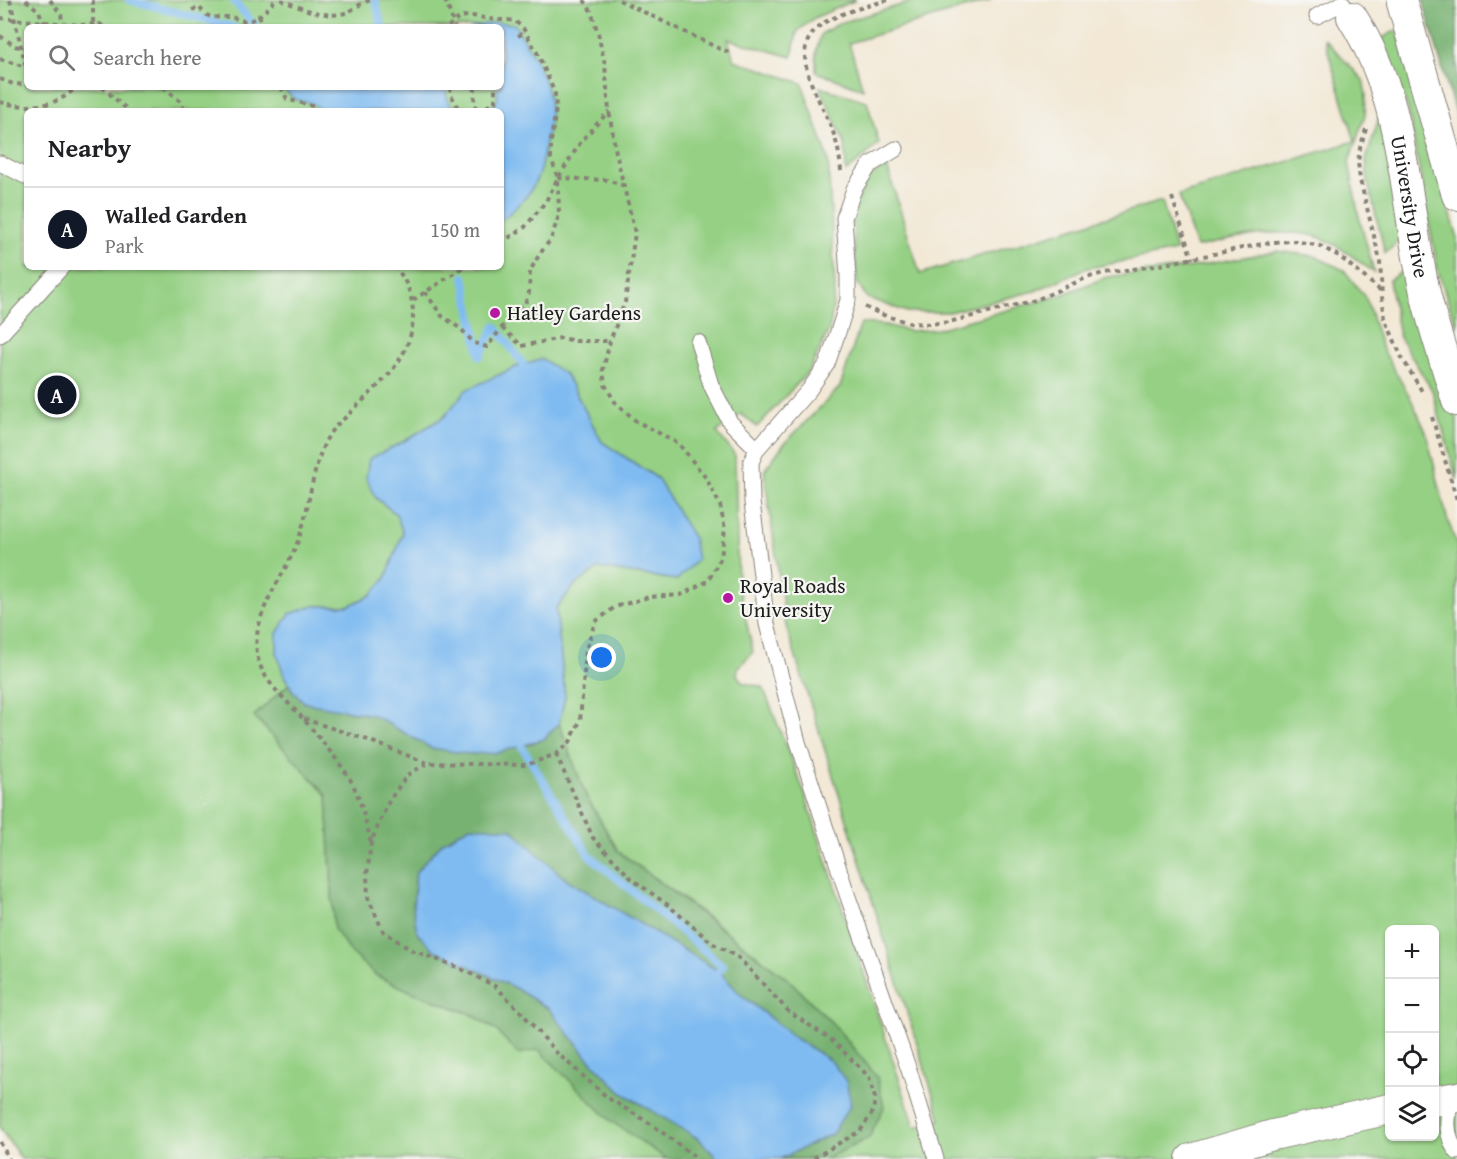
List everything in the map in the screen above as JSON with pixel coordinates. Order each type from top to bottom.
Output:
[{"type":"street","points":[[1339,9],[1371,25],[1390,19],[1402,2]]},
{"type":"street","name":"University Drive","points":[[1402,2],[1457,195]]},
{"type":"street","name":"University Drive","points":[[1339,9],[1368,42],[1393,109],[1420,270],[1457,401]]},
{"type":"street","points":[[1191,1159],[1273,1136],[1385,1110]]},
{"type":"lane","points":[[896,149],[870,165],[854,189],[844,218],[848,300],[827,364],[809,390],[757,449],[751,462],[752,502],[767,624],[801,753],[847,894],[909,1070],[936,1159]]},
{"type":"lane","points":[[0,163],[24,175]]},
{"type":"lane","points":[[0,335],[59,270]]},
{"type":"lane","points":[[698,342],[711,385],[730,422],[757,449]]},
{"type":"lane","points":[[1448,1099],[1450,1138],[1457,1152]]},
{"type":"path","points":[[10,0],[24,59]]},
{"type":"path","points":[[26,0],[39,11],[45,24]]},
{"type":"path","points":[[50,0],[61,14],[63,24]]},
{"type":"path","points":[[93,0],[93,24]]},
{"type":"path","points":[[196,0],[199,8],[207,17],[230,17],[248,21],[259,15],[275,0]]},
{"type":"path","points":[[281,0],[304,9],[324,13],[346,13],[361,1],[369,0]]},
{"type":"path","points":[[425,292],[442,316],[482,345],[501,331],[510,317],[525,304],[529,293],[530,271],[551,239],[559,215],[558,178],[551,158],[556,108],[555,94],[539,56],[525,32],[515,21],[490,19],[477,15],[466,16],[455,24],[445,0]]},
{"type":"path","points":[[303,719],[428,763],[527,765],[556,754],[570,742],[580,721],[586,650],[595,622],[615,607],[649,597],[681,595],[708,581],[721,556],[725,529],[720,505],[706,478],[678,443],[636,421],[615,402],[605,385],[603,370],[610,341],[625,302],[635,234],[616,153],[605,65],[598,33],[585,0]]},
{"type":"path","points":[[619,0],[732,53]]},
{"type":"path","points":[[844,218],[838,147],[807,72],[806,44],[813,32],[827,21],[888,0]]},
{"type":"path","points":[[192,10],[199,8]]},
{"type":"path","points":[[259,15],[261,24]]},
{"type":"path","points":[[0,18],[45,24]]},
{"type":"path","points":[[518,36],[525,32]]},
{"type":"path","points":[[0,36],[24,48]]},
{"type":"path","points":[[0,59],[24,66]]},
{"type":"path","points":[[0,79],[24,86]]},
{"type":"path","points":[[0,102],[17,106],[54,102],[73,90]]},
{"type":"path","points":[[105,90],[126,108]]},
{"type":"path","points":[[167,90],[180,101],[184,108]]},
{"type":"path","points":[[282,90],[287,99],[314,108]]},
{"type":"path","points":[[450,90],[458,108]]},
{"type":"path","points":[[475,90],[474,104],[477,108]]},
{"type":"path","points":[[484,108],[495,102],[495,90]]},
{"type":"path","points":[[504,241],[525,227],[546,201],[582,140],[609,111]]},
{"type":"path","points":[[558,178],[580,177],[607,180],[625,186]]},
{"type":"path","points":[[1172,198],[1192,258]]},
{"type":"path","points":[[848,300],[910,323],[949,322],[1036,300],[1086,278],[1104,273],[1155,266],[1272,242],[1295,241],[1320,246],[1339,256],[1381,291]]},
{"type":"path","points":[[371,842],[359,798],[348,776],[303,719],[278,694],[262,672],[256,652],[258,626],[267,601],[290,562],[300,535],[315,471],[329,434],[392,371],[409,346],[413,322],[413,300],[404,278],[397,270]]},
{"type":"path","points":[[413,300],[455,270]]},
{"type":"path","points":[[501,331],[522,346],[561,338],[576,341],[610,341]]},
{"type":"path","points":[[556,754],[593,838],[633,880],[668,905],[712,943],[739,958],[789,1012],[832,1040],[869,1077],[874,1098],[873,1112],[860,1131],[812,1159]]},
{"type":"path","points":[[428,763],[407,775],[389,801],[371,842],[367,875],[368,898],[383,931],[411,950],[455,966],[495,986],[522,1012],[557,1053],[608,1098],[651,1124],[698,1159]]},
{"type":"path","points":[[0,1142],[9,1159]]},
{"type":"green space","name":"Royal Roads University","points":[[0,0],[856,0],[814,18],[797,32],[792,57],[728,39],[734,60],[802,83],[828,158],[835,288],[830,328],[809,371],[757,427],[741,414],[717,432],[735,455],[738,584],[753,652],[738,668],[737,675],[743,683],[763,687],[803,789],[915,1127],[941,1120],[786,626],[764,471],[783,445],[840,387],[861,323],[885,325],[910,331],[937,329],[1058,296],[1107,277],[1192,267],[1277,251],[1314,256],[1344,270],[1366,298],[1381,346],[1411,399],[1426,432],[1447,518],[1457,546],[1457,1159],[783,1159],[877,1077],[836,1027],[789,980],[618,851],[586,796],[559,723],[565,697],[556,608],[575,585],[599,568],[677,580],[657,478],[602,442],[566,375],[523,364],[467,390],[444,417],[369,459],[376,498],[396,514],[403,533],[386,578],[370,596],[348,606],[313,606],[284,676],[289,684],[254,716],[327,795],[334,929],[410,991],[473,1015],[496,1030],[539,1050],[611,1121],[667,1159],[498,1159],[495,1154],[497,1159],[21,1159],[0,1128]]},
{"type":"green space","points":[[918,0],[991,0],[849,43],[863,89],[816,72],[816,52],[821,34],[840,23]]},
{"type":"green space","points":[[1423,0],[1457,0],[1457,120]]},
{"type":"green space","points":[[1397,30],[1457,236],[1457,328],[1438,271],[1408,108],[1380,39]]},
{"type":"green space","points":[[1324,38],[1363,80],[1366,95],[1365,115],[1349,162],[1358,213],[1374,272],[1331,242],[1315,236],[1270,233],[1196,247],[1179,195],[1355,141]]},
{"type":"green space","points":[[820,87],[867,101],[879,144],[846,172],[845,144]]},
{"type":"green space","points":[[1380,114],[1403,238],[1385,253],[1368,183],[1366,160]]},
{"type":"green space","points":[[887,167],[920,274],[1162,201],[1176,251],[1084,269],[1035,291],[949,312],[907,312],[867,298],[857,282],[852,212],[869,177]]},
{"type":"green space","points":[[1406,269],[1457,409],[1457,480],[1432,390],[1399,336],[1389,280]]},
{"type":"green space","points":[[289,684],[293,691],[343,710],[373,715],[431,748],[522,747],[544,739],[559,723],[586,796],[618,851],[789,980],[832,1023],[877,1077],[884,1107],[869,1138],[826,1159],[780,1159],[832,1134],[831,1061],[796,1039],[740,994],[715,969],[564,878],[511,829],[443,842],[416,872],[413,907],[515,988],[549,1009],[586,1055],[621,1092],[699,1139],[718,1159],[667,1159],[611,1121],[539,1050],[518,1054],[496,1030],[473,1015],[377,976],[352,954],[334,929],[327,795],[254,716]]},
{"type":"water","points":[[495,22],[514,24],[544,79],[550,104],[546,141],[537,178],[527,196],[504,217],[504,108],[491,108],[497,101],[497,90],[504,90],[504,24],[485,24]]},
{"type":"water","points":[[286,90],[446,90],[452,108],[319,108],[312,103],[299,101]]},
{"type":"water","points":[[542,359],[566,375],[602,442],[657,478],[693,537],[697,560],[677,580],[599,568],[575,585],[556,608],[565,697],[559,723],[544,739],[497,753],[468,754],[431,748],[373,715],[305,703],[293,691],[284,676],[277,653],[277,633],[290,614],[313,606],[348,606],[370,596],[386,578],[403,533],[396,514],[376,498],[366,478],[369,459],[444,417],[466,390],[514,368]]},
{"type":"water","points":[[470,826],[511,829],[564,878],[719,971],[740,994],[796,1039],[831,1061],[846,1081],[851,1104],[832,1134],[780,1159],[718,1159],[699,1139],[621,1092],[586,1055],[549,1009],[515,988],[434,950],[417,933],[413,907],[416,872],[443,842]]},
{"type":"waterway","points":[[129,0],[222,24]]},
{"type":"waterway","points":[[233,0],[253,24]]},
{"type":"waterway","points":[[375,0],[381,24]]},
{"type":"waterway","points":[[464,277],[480,356],[495,326],[523,364]]},
{"type":"waterway","points":[[522,747],[589,855],[723,966],[719,971]]},
{"type":"place","name":"Hatley Gardens","points":[[495,313]]},
{"type":"place","name":"Walled Garden","points":[[57,395]]},
{"type":"place","name":"Royal Roads University","points":[[728,598]]}]
